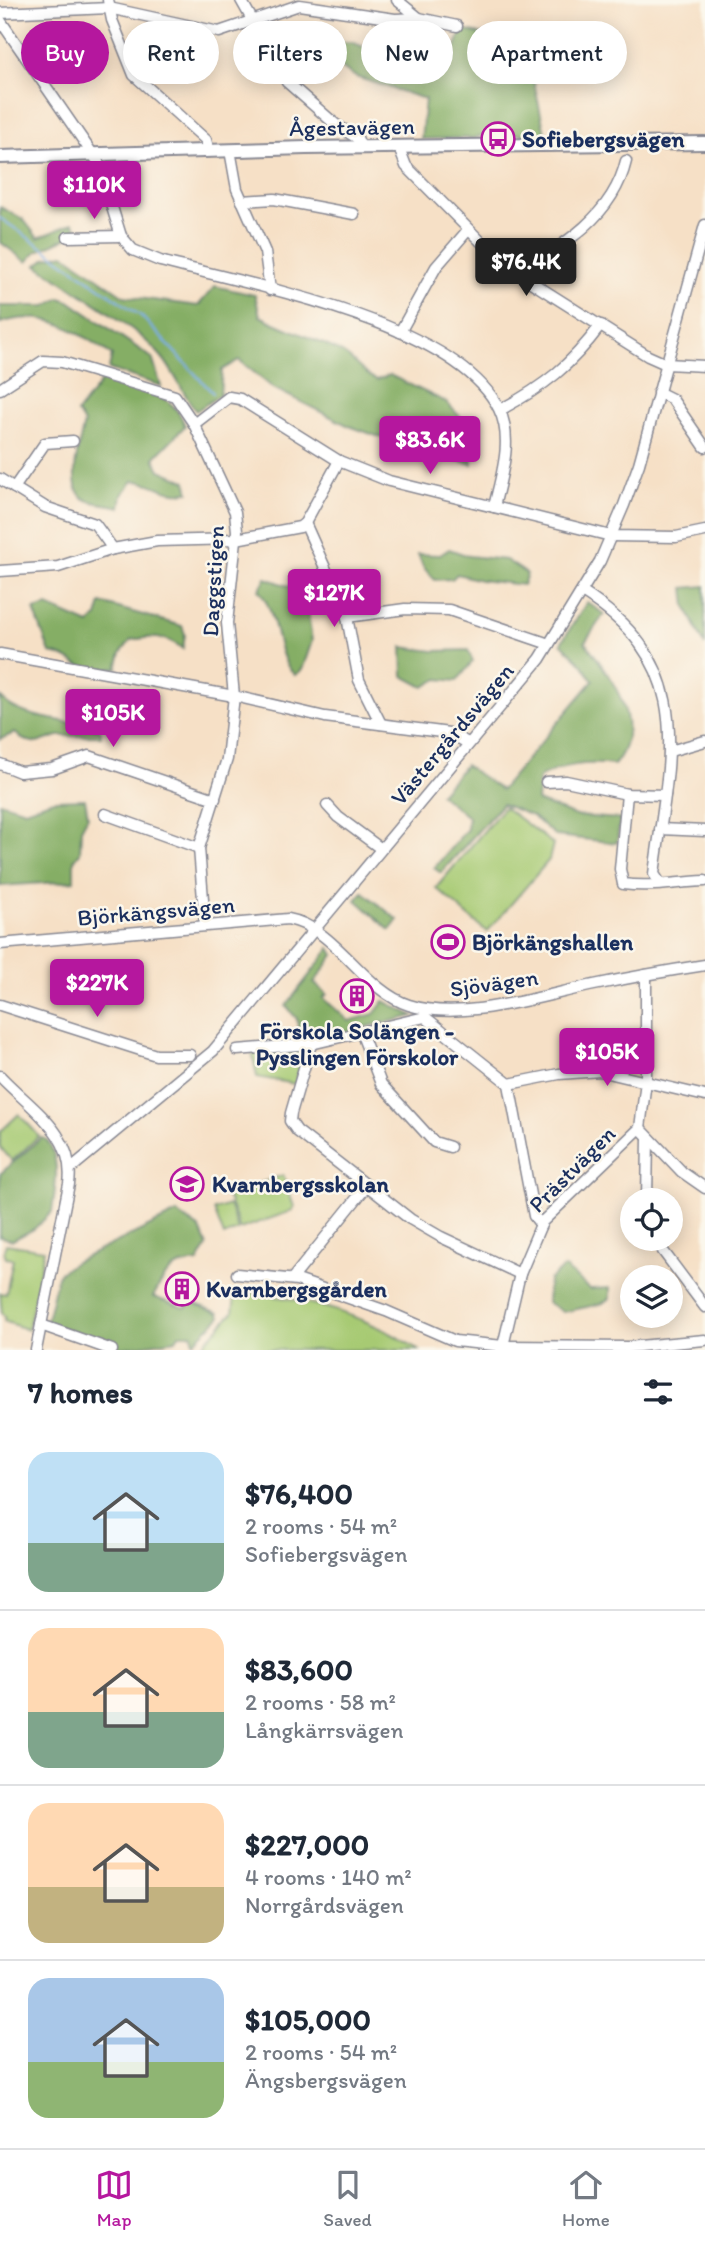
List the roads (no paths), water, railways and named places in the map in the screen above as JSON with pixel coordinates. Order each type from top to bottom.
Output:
[{"type":"main road","name":"Ågestavägen","points":[[0,157],[361,147],[705,143]]},
{"type":"street","points":[[241,0],[251,21]]},
{"type":"street","points":[[397,0],[419,18]]},
{"type":"street","points":[[0,13],[109,4],[214,32],[233,27]]},
{"type":"street","points":[[109,4],[134,75],[206,141],[209,151]]},
{"type":"street","points":[[254,21],[299,5],[396,19],[419,18],[457,26]]},
{"type":"street","points":[[0,20],[91,154],[103,176],[121,236],[142,255],[361,316],[400,332],[464,369],[482,386],[500,410],[507,446],[494,507]]},
{"type":"street","points":[[289,84],[335,124],[357,138],[361,147]]},
{"type":"street","points":[[230,150],[242,201],[265,252],[270,290]]},
{"type":"street","points":[[401,153],[405,166],[468,230],[516,273],[666,364],[705,366]]},
{"type":"street","points":[[516,273],[581,232],[611,195],[626,160]]},
{"type":"street","points":[[242,201],[274,199],[354,214]]},
{"type":"street","name":"Västergårdsvägen","points":[[69,1169],[214,1051],[380,848],[528,674],[550,644],[582,592],[611,536],[639,464],[705,225]]},
{"type":"street","points":[[400,332],[436,267],[468,230]]},
{"type":"street","points":[[68,237],[121,236]]},
{"type":"street","points":[[500,410],[540,389],[566,368],[601,326]]},
{"type":"street","name":"Daggstigen","points":[[0,389],[43,361],[62,362],[169,391],[194,424],[228,489],[235,512],[236,539],[227,623],[234,696],[226,764],[199,848],[205,925]]},
{"type":"street","points":[[658,393],[672,399],[705,447]]},
{"type":"street","points":[[194,424],[229,397],[240,399],[339,461],[389,481],[611,536],[676,537],[705,531]]},
{"type":"street","points":[[14,488],[45,443],[73,441]]},
{"type":"street","points":[[0,571],[58,567],[113,549],[157,541],[236,539],[281,532],[305,523],[339,461]]},
{"type":"street","points":[[0,479],[45,507],[95,524],[113,549]]},
{"type":"street","points":[[305,523],[347,617],[359,680],[381,724]]},
{"type":"street","points":[[582,592],[633,634],[656,667],[667,702],[670,751],[654,874],[660,883]]},
{"type":"street","points":[[347,617],[405,609],[449,610],[550,644]]},
{"type":"street","points":[[0,654],[234,696],[325,717],[449,733],[468,743]]},
{"type":"street","points":[[670,751],[705,741]]},
{"type":"street","points":[[0,764],[20,772],[52,769],[89,757],[215,799]]},
{"type":"street","points":[[546,782],[566,781],[627,794],[664,795]]},
{"type":"street","points":[[627,794],[620,880],[623,884],[650,888],[660,883],[705,881]]},
{"type":"street","points":[[327,805],[338,817],[380,848]]},
{"type":"street","points":[[104,814],[199,848]]},
{"type":"street","points":[[660,830],[705,831]]},
{"type":"street","name":"Björkängsvägen","points":[[0,944],[288,919],[313,930]]},
{"type":"street","name":"Sjövägen","points":[[313,930],[390,996],[408,1005],[428,1009],[468,1010],[705,965]]},
{"type":"street","name":"Prästvägen","points":[[502,1348],[520,1274],[541,1225],[640,1128],[646,1081],[646,975]]},
{"type":"street","points":[[0,1005],[156,1055],[190,1055]]},
{"type":"street","points":[[237,1050],[311,1044],[425,1017],[509,1084],[534,1216],[541,1225]]},
{"type":"street","points":[[360,1032],[381,1084],[389,1095],[434,1142],[450,1147]]},
{"type":"street","points":[[311,1044],[290,1121],[297,1131],[366,1187],[441,1237],[520,1274]]},
{"type":"street","points":[[509,1084],[559,1074],[600,1071],[705,1097]]},
{"type":"street","points":[[0,1076],[56,1132],[68,1157],[69,1169],[36,1350]]},
{"type":"street","points":[[640,1128],[682,1172],[705,1188]]},
{"type":"street","points":[[647,1188],[648,1138]]},
{"type":"street","points":[[292,1279],[366,1187]]},
{"type":"street","points":[[663,1251],[705,1307]]},
{"type":"street","points":[[236,1274],[292,1279],[386,1311],[455,1340],[502,1348],[628,1347],[705,1340]]},
{"type":"street","points":[[41,1325],[112,1350]]},
{"type":"waterway","points":[[0,218],[141,316],[213,393]]},
{"type":"place","name":"Sofiebergsvägen","points":[[498,139]]},
{"type":"place","name":"Björkängshallen","points":[[448,942]]},
{"type":"place","name":"Förskola Solängen - Pysslingen Förskolor","points":[[357,996]]},
{"type":"place","name":"Kvarnbergsskolan","points":[[187,1184]]},
{"type":"place","name":"Kvarnbergsgården","points":[[182,1289]]}]
